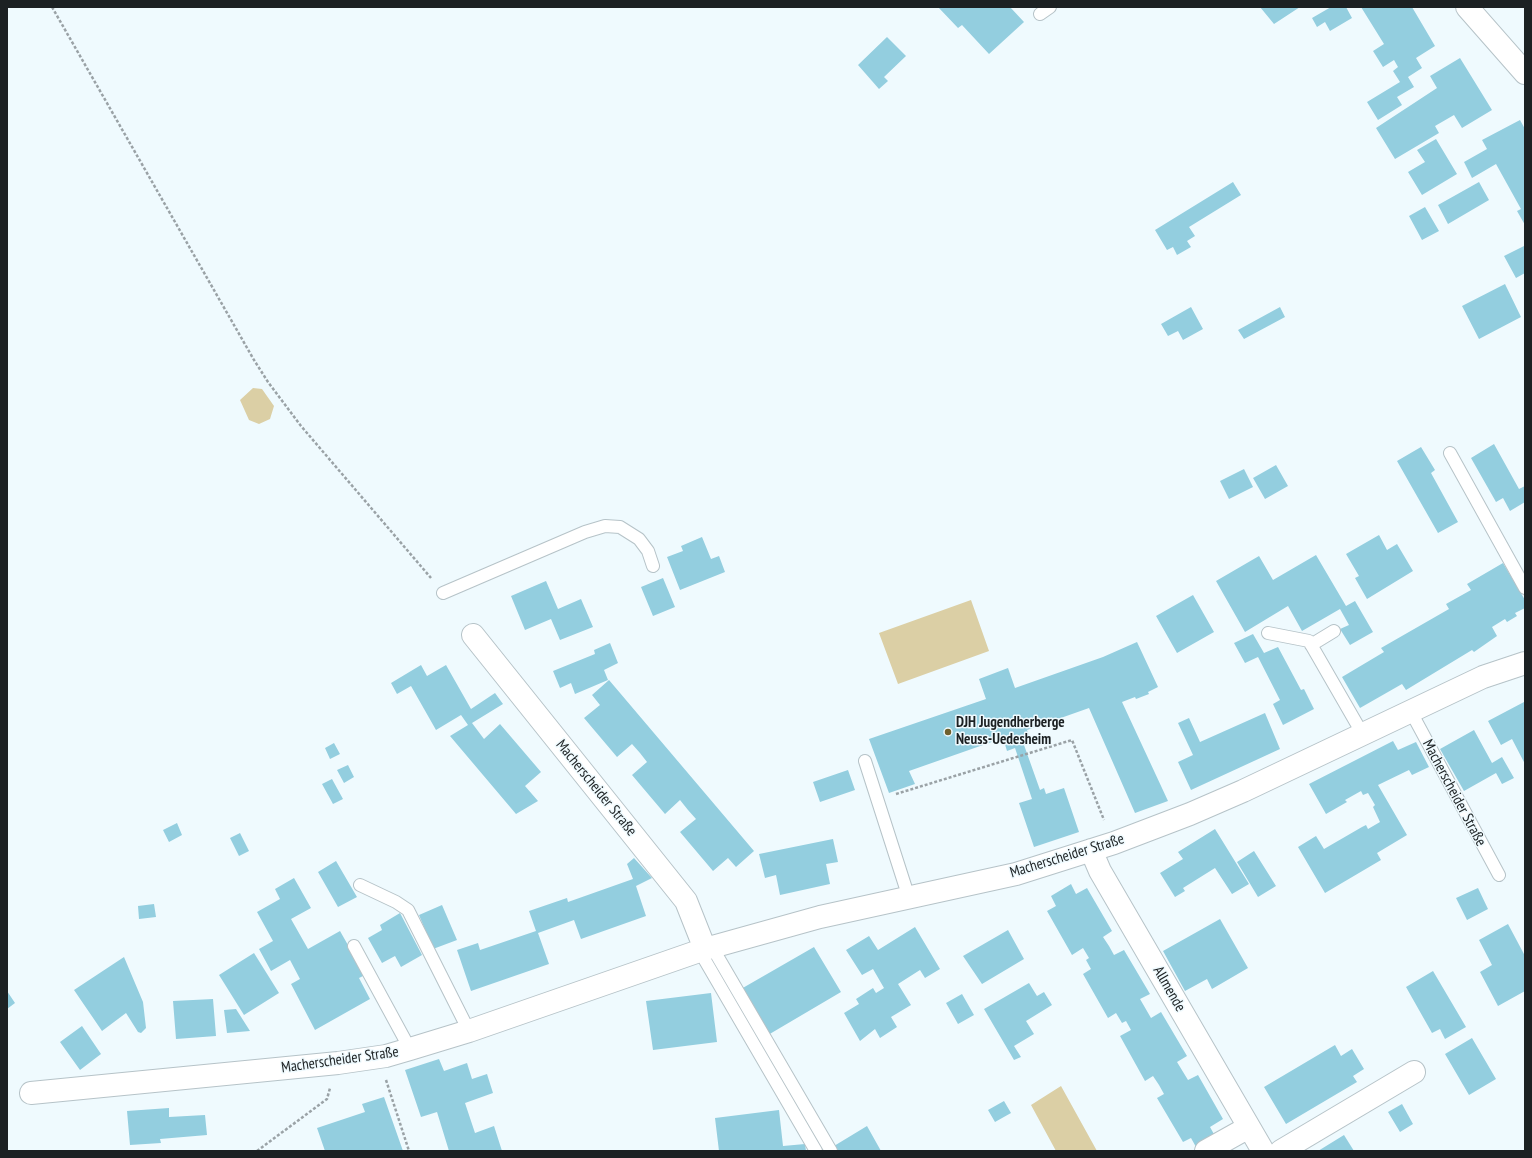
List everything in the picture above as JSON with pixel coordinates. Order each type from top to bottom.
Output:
[{"type":"street","points":[[1467,7],[1525,73]]},
{"type":"street","name":"Macherscheider Straße","points":[[473,635],[686,901],[705,948]]},
{"type":"street","name":"Macherscheider Straße","points":[[31,1093],[338,1063],[378,1057],[410,1049],[705,948],[820,917],[1016,874],[1114,843],[1190,814],[1243,791],[1410,710],[1483,677],[1525,663]]},
{"type":"street","name":"Allmende","points":[[1091,850],[1100,871],[1263,1151]]},
{"type":"street","points":[[1281,1151],[1414,1072]]},
{"type":"street","points":[[1206,1151],[1248,1127]]},
{"type":"lane","points":[[1450,453],[1525,588]]},
{"type":"lane","points":[[443,593],[585,532],[606,526],[620,528],[640,539],[648,552],[653,566]]},
{"type":"lane","points":[[1311,645],[1334,631]]},
{"type":"lane","points":[[1268,633],[1309,641],[1362,733]]},
{"type":"lane","name":"Macherscheider Straße","points":[[1410,710],[1499,875]]},
{"type":"lane","points":[[865,761],[909,898]]},
{"type":"lane","points":[[360,886],[396,902],[408,910],[469,1030]]},
{"type":"lane","points":[[354,946],[410,1049]]},
{"type":"lane","points":[[705,948],[816,1151]]},
{"type":"lane","points":[[705,948],[831,1151]]},
{"type":"path","points":[[52,7],[265,376],[301,426],[443,593]]},
{"type":"path","points":[[878,800],[1072,740],[1114,843]]},
{"type":"path","points":[[378,1057],[409,1151]]},
{"type":"path","points":[[257,1151],[327,1099],[338,1063]]},
{"type":"shaded area","points":[[253,388],[262,389],[274,406],[270,419],[259,424],[249,420],[240,400]]},
{"type":"shaded area","points":[[971,600],[989,651],[898,684],[879,633]]},
{"type":"shaded area","points":[[1061,1086],[1097,1151],[1056,1151],[1031,1105]]},
{"type":"building","points":[[938,7],[1010,7],[1024,22],[989,54],[962,25],[958,28]]},
{"type":"building","points":[[1260,7],[1300,7],[1274,24]]},
{"type":"building","points":[[1331,7],[1346,7],[1352,18],[1330,31],[1325,22],[1317,27],[1312,18]]},
{"type":"building","points":[[1361,7],[1412,7],[1435,46],[1416,58],[1422,68],[1408,77],[1414,87],[1397,97],[1402,105],[1378,120],[1367,102],[1400,82],[1393,71],[1398,67],[1394,60],[1383,67],[1373,51],[1384,44]]},
{"type":"building","points":[[887,37],[906,56],[884,77],[888,81],[879,89],[858,65]]},
{"type":"building","points":[[1460,58],[1492,110],[1462,128],[1454,115],[1435,126],[1439,133],[1395,159],[1376,128],[1437,88],[1430,76]]},
{"type":"building","points":[[1520,120],[1525,129],[1525,225],[1517,211],[1521,209],[1496,164],[1472,178],[1464,162],[1487,149],[1482,140]]},
{"type":"building","points":[[1436,139],[1457,174],[1422,195],[1408,172],[1425,162],[1417,150]]},
{"type":"building","points":[[1233,182],[1241,195],[1189,227],[1195,236],[1187,241],[1191,247],[1177,255],[1173,247],[1167,250],[1155,230]]},
{"type":"building","points":[[1479,182],[1489,200],[1448,224],[1438,205]]},
{"type":"building","points":[[1425,207],[1439,231],[1422,240],[1409,216]]},
{"type":"building","points":[[1525,243],[1525,273],[1516,278],[1504,256],[1524,246]]},
{"type":"building","points":[[1505,284],[1521,317],[1479,339],[1462,306]]},
{"type":"building","points":[[1191,307],[1203,329],[1183,340],[1178,331],[1168,336],[1161,324]]},
{"type":"building","points":[[1280,307],[1285,317],[1244,339],[1238,330]]},
{"type":"building","points":[[1494,444],[1519,489],[1525,486],[1525,502],[1510,511],[1503,498],[1496,502],[1471,458]]},
{"type":"building","points":[[1421,447],[1435,470],[1431,473],[1458,522],[1438,533],[1397,461]]},
{"type":"building","points":[[1276,465],[1288,486],[1265,499],[1253,478]]},
{"type":"building","points":[[1244,469],[1253,487],[1229,499],[1220,481]]},
{"type":"building","points":[[1379,535],[1387,550],[1397,544],[1413,571],[1367,599],[1355,578],[1359,576],[1346,554]]},
{"type":"building","points":[[702,537],[711,559],[719,556],[725,572],[680,590],[667,557],[683,551],[681,546]]},
{"type":"building","points":[[1316,555],[1346,606],[1355,601],[1373,632],[1350,645],[1340,629],[1349,625],[1340,609],[1302,631],[1288,606],[1245,632],[1216,581],[1259,556],[1273,580]]},
{"type":"building","points":[[1503,563],[1525,600],[1525,608],[1515,613],[1517,616],[1507,622],[1505,619],[1492,627],[1497,636],[1474,652],[1472,650],[1406,690],[1402,684],[1360,708],[1342,677],[1384,652],[1381,648],[1449,609],[1446,604],[1471,590],[1467,584]]},
{"type":"building","points":[[663,578],[675,607],[653,616],[641,587]]},
{"type":"building","points":[[546,581],[558,609],[581,599],[593,627],[560,640],[551,619],[525,630],[511,596]]},
{"type":"building","points":[[1193,595],[1214,632],[1177,653],[1156,616]]},
{"type":"building","points":[[1253,634],[1264,653],[1278,647],[1301,690],[1304,689],[1314,709],[1283,725],[1273,704],[1280,700],[1258,657],[1245,663],[1234,643]]},
{"type":"building","name":"DJH Jugendherberge Neuss-Uedesheim","points":[[1137,642],[1158,687],[1148,692],[1149,694],[1122,702],[1168,801],[1135,813],[1089,708],[1027,730],[1032,742],[1024,745],[1040,790],[1044,788],[1046,794],[1064,788],[1079,832],[1034,847],[1019,803],[1032,799],[1015,748],[1007,751],[1003,738],[909,771],[915,784],[889,793],[869,739],[986,699],[979,679],[1008,668],[1015,688],[1103,657]]},
{"type":"building","points":[[610,643],[618,663],[604,670],[608,680],[575,694],[571,683],[560,688],[553,671],[595,654],[594,650]]},
{"type":"building","points":[[421,665],[427,676],[446,665],[471,709],[495,693],[503,704],[472,723],[484,739],[500,724],[541,772],[525,786],[538,801],[516,814],[450,736],[468,725],[461,715],[436,730],[411,686],[397,694],[391,683]]},
{"type":"building","points":[[609,680],[754,851],[736,867],[728,858],[713,871],[680,832],[696,819],[680,800],[665,814],[632,775],[647,762],[640,753],[632,744],[617,757],[584,718],[600,705],[592,695]]},
{"type":"building","points":[[1524,702],[1525,764],[1512,739],[1501,745],[1488,721]]},
{"type":"building","points":[[1265,713],[1280,749],[1191,790],[1178,762],[1193,755],[1178,723],[1189,718],[1200,742]]},
{"type":"building","points":[[1474,730],[1492,763],[1502,757],[1514,778],[1502,784],[1496,773],[1464,791],[1440,749]]},
{"type":"building","points":[[1393,741],[1398,750],[1416,742],[1429,767],[1412,775],[1409,770],[1378,785],[1407,835],[1377,853],[1381,860],[1325,893],[1298,847],[1316,836],[1324,849],[1366,825],[1368,829],[1380,822],[1373,807],[1375,805],[1368,793],[1363,795],[1361,791],[1345,800],[1347,802],[1326,814],[1309,784]]},
{"type":"building","points":[[334,743],[340,754],[330,759],[325,748]]},
{"type":"building","points":[[348,765],[354,777],[344,783],[337,770]]},
{"type":"building","points":[[848,770],[855,790],[820,802],[813,782]]},
{"type":"building","points":[[332,779],[343,799],[333,804],[322,784]]},
{"type":"building","points":[[177,823],[182,835],[169,842],[163,830]]},
{"type":"building","points":[[1215,829],[1249,884],[1232,894],[1215,868],[1183,888],[1185,891],[1175,897],[1160,873],[1183,859],[1178,852]]},
{"type":"building","points":[[240,833],[249,851],[239,856],[230,838]]},
{"type":"building","points":[[833,839],[838,862],[826,864],[830,884],[780,895],[776,875],[765,878],[759,854]]},
{"type":"building","points":[[1254,851],[1276,886],[1258,897],[1237,862]]},
{"type":"building","points":[[634,858],[652,878],[636,886],[646,916],[581,939],[574,920],[538,933],[549,964],[471,991],[457,950],[478,943],[480,950],[536,931],[529,911],[567,898],[568,902],[633,879],[627,864]]},
{"type":"building","points":[[336,861],[357,897],[338,907],[318,872]]},
{"type":"building","points":[[294,878],[311,908],[291,919],[308,949],[340,931],[365,975],[359,978],[370,999],[315,1030],[291,984],[300,979],[290,960],[271,971],[259,949],[273,941],[257,912],[280,899],[275,889]]},
{"type":"building","points":[[1071,884],[1076,894],[1087,888],[1112,931],[1103,937],[1114,955],[1124,950],[1150,994],[1140,999],[1151,1018],[1161,1012],[1187,1056],[1177,1062],[1188,1080],[1198,1075],[1223,1119],[1210,1127],[1215,1136],[1196,1147],[1191,1138],[1183,1142],[1157,1098],[1164,1094],[1159,1085],[1153,1076],[1145,1081],[1120,1036],[1131,1030],[1126,1021],[1122,1023],[1116,1013],[1108,1018],[1083,974],[1091,969],[1086,960],[1089,958],[1083,948],[1072,955],[1047,911],[1056,906],[1051,896]]},
{"type":"building","points":[[1478,888],[1488,909],[1467,920],[1456,898]]},
{"type":"building","points":[[154,904],[156,917],[139,919],[138,906]]},
{"type":"building","points":[[442,905],[457,940],[433,949],[419,915]]},
{"type":"building","points":[[400,913],[422,955],[401,967],[395,956],[382,963],[368,938],[382,930],[380,925]]},
{"type":"building","points":[[1220,919],[1248,968],[1212,989],[1207,979],[1185,991],[1163,951]]},
{"type":"building","points":[[1508,924],[1525,956],[1525,991],[1498,1006],[1480,972],[1492,965],[1479,940]]},
{"type":"building","points":[[915,927],[940,969],[925,978],[920,970],[898,984],[911,1005],[891,1017],[897,1027],[880,1038],[875,1029],[860,1041],[844,1013],[859,1004],[856,999],[873,988],[876,993],[884,988],[873,969],[862,975],[846,950],[869,936],[878,950]]},
{"type":"building","points":[[1008,930],[1024,959],[982,984],[963,956]]},
{"type":"building","points":[[814,947],[841,992],[768,1035],[741,989]]},
{"type":"building","points":[[254,953],[279,993],[244,1015],[219,975]]},
{"type":"building","points":[[124,957],[143,1002],[146,1028],[141,1033],[138,1032],[126,1013],[102,1031],[74,990]]},
{"type":"building","points":[[1433,971],[1466,1027],[1445,1039],[1440,1029],[1432,1033],[1406,987]]},
{"type":"building","points":[[1029,983],[1037,996],[1044,992],[1052,1005],[1026,1021],[1034,1034],[1014,1046],[1021,1057],[1014,1060],[984,1009]]},
{"type":"building","points":[[7,991],[15,1003],[7,1009]]},
{"type":"building","points":[[711,993],[717,1042],[653,1050],[646,1001]]},
{"type":"building","points":[[962,994],[974,1015],[958,1024],[946,1003]]},
{"type":"building","points":[[213,999],[216,1036],[176,1039],[173,1001]]},
{"type":"building","points":[[236,1009],[250,1031],[227,1033],[224,1010]]},
{"type":"building","points":[[82,1026],[101,1054],[80,1070],[60,1042]]},
{"type":"building","points":[[1472,1038],[1496,1079],[1469,1095],[1445,1054]]},
{"type":"building","points":[[1335,1045],[1341,1056],[1352,1049],[1364,1069],[1353,1076],[1357,1082],[1286,1124],[1264,1087]]},
{"type":"building","points":[[439,1059],[444,1071],[467,1063],[472,1079],[487,1074],[493,1093],[465,1103],[475,1133],[494,1126],[502,1151],[449,1151],[437,1112],[421,1117],[405,1070]]},
{"type":"building","points":[[384,1097],[403,1151],[325,1151],[317,1128],[365,1112],[362,1104]]},
{"type":"building","points":[[1004,1101],[1011,1113],[995,1122],[988,1110]]},
{"type":"building","points":[[1402,1104],[1413,1124],[1400,1132],[1388,1112]]},
{"type":"building","points":[[169,1108],[169,1117],[205,1115],[207,1135],[160,1139],[161,1143],[130,1145],[127,1111]]},
{"type":"building","points":[[779,1110],[783,1146],[805,1144],[806,1151],[719,1151],[715,1118]]},
{"type":"building","points":[[867,1126],[881,1151],[837,1151],[834,1146]]},
{"type":"building","points":[[1344,1135],[1354,1151],[1318,1151]]},
{"type":"place","name":"DJH Jugendherberge Neuss-Uedesheim","points":[[948,732]]}]
